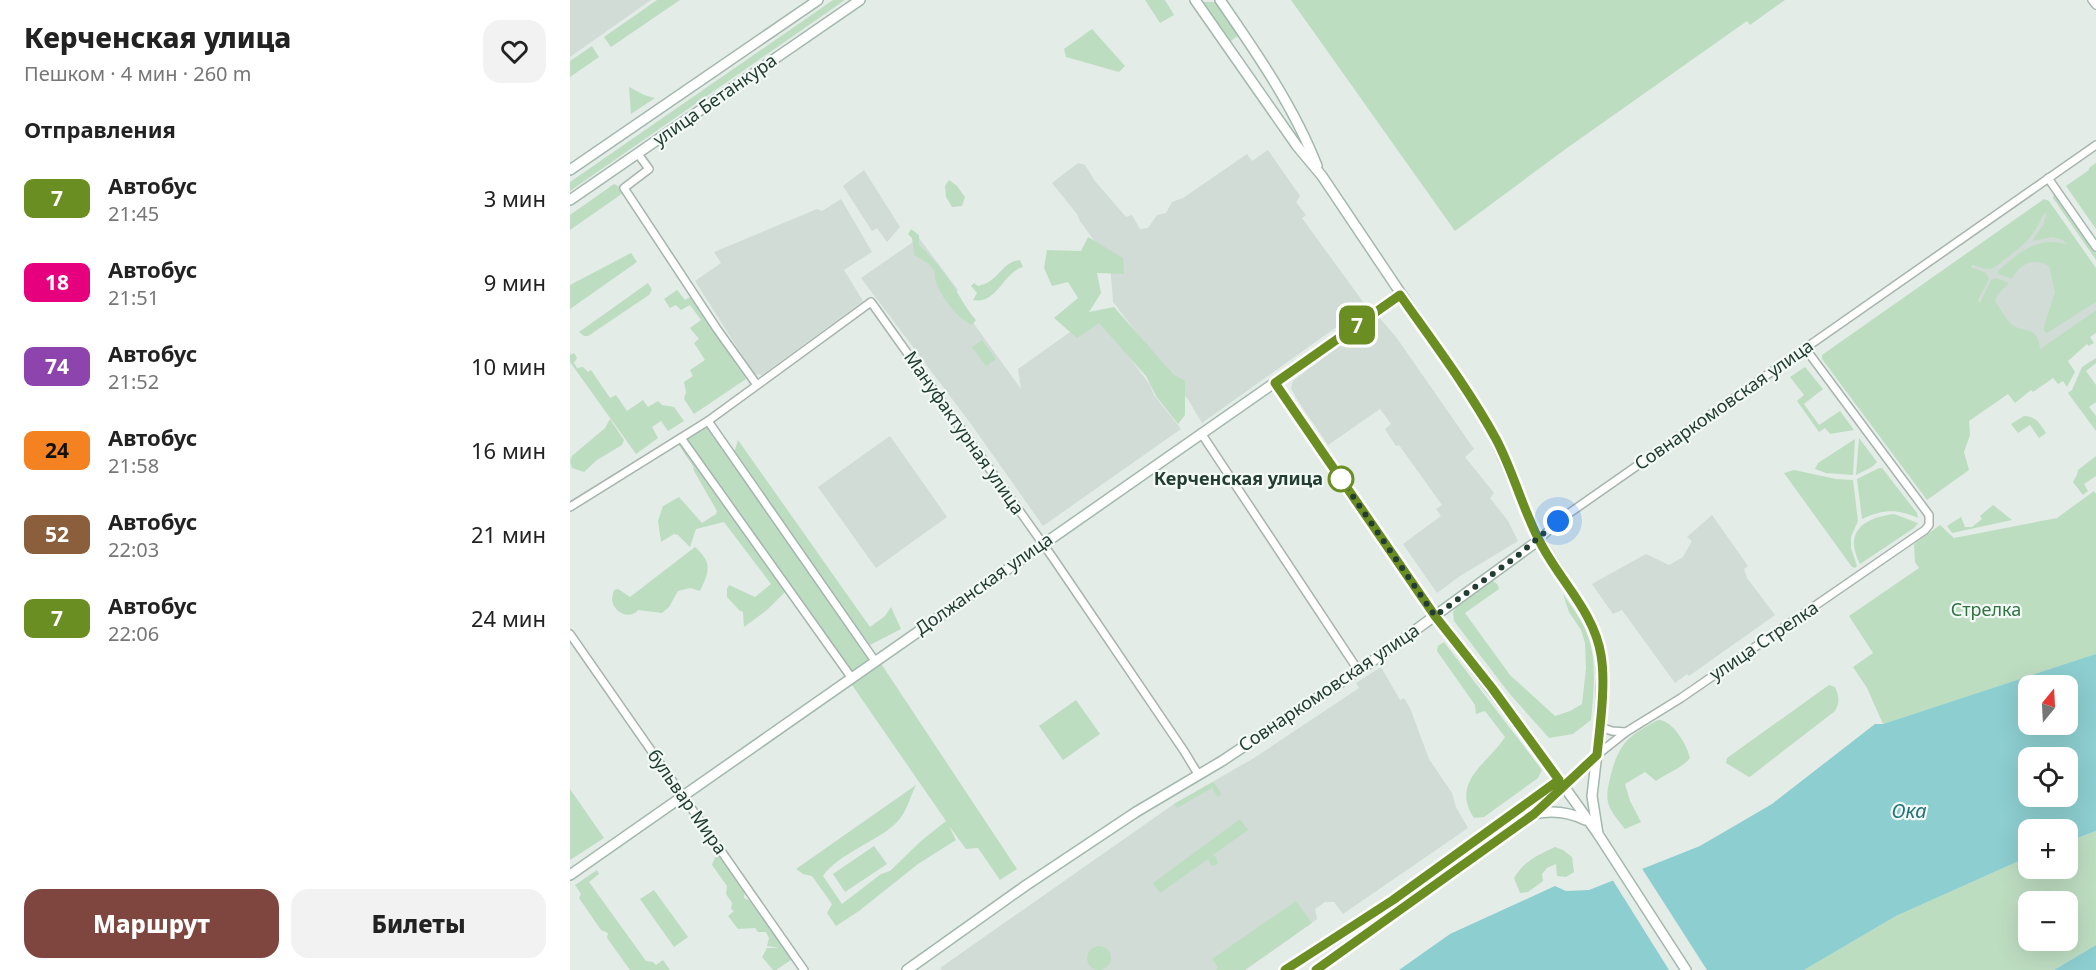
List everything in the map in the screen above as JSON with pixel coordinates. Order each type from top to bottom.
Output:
[{"type":"main road","name":"улица Бетанкура","points":[[570,170],[818,0]]},
{"type":"main road","name":"улица Бетанкура","points":[[570,200],[860,0]]},
{"type":"main road","points":[[1195,0],[1297,146],[1322,176],[1466,391],[1496,441],[1539,540],[1587,615],[1601,656],[1600,726],[1592,796],[1598,834]]},
{"type":"main road","points":[[1221,0],[1308,142],[1322,176]]},
{"type":"main road","name":"Должанская улица","points":[[570,875],[850,677],[1400,295]]},
{"type":"main road","points":[[1275,383],[1435,616],[1492,688],[1598,834],[1686,970]]},
{"type":"main road","name":"Совнаркомовская улица","points":[[907,970],[1025,886],[1136,812],[1222,761],[1358,670],[1539,540]]},
{"type":"main road","points":[[1285,970],[1393,900],[1562,783],[1597,755]]},
{"type":"main road","points":[[1316,970],[1534,814],[1562,783]]},
{"type":"main road","points":[[1534,814],[1563,813],[1587,821]]},
{"type":"street","points":[[2092,0],[2096,5]]},
{"type":"street","name":"Совнаркомовская улица","points":[[1539,540],[1558,521],[2096,145]]},
{"type":"street","points":[[570,507],[708,421],[757,385],[717,329],[624,188],[649,169],[638,153]]},
{"type":"street","points":[[2048,178],[2096,247]]},
{"type":"street","name":"Мануфактурная улица","points":[[757,385],[871,302],[1042,543],[1198,774]]},
{"type":"street","name":"улица Стрелка","points":[[1597,755],[1626,732],[1690,692],[1925,530],[1929,525],[1929,515],[1805,348]]},
{"type":"street","points":[[708,421],[875,661]]},
{"type":"street","points":[[1201,434],[1358,670]]},
{"type":"street","points":[[681,438],[850,677]]},
{"type":"street","name":"бульвар Мира","points":[[570,634],[804,970]]},
{"type":"street","points":[[1600,726],[1612,731],[1626,732]]},
{"type":"shaded area","points":[[570,0],[651,0],[570,57]]},
{"type":"shaded area","points":[[1268,150],[1300,196],[1296,202],[1306,215],[1302,218],[1366,306],[1202,423],[1189,401],[1113,302],[1110,263],[1077,214],[1052,183],[1078,163],[1085,165],[1095,181],[1126,217],[1132,215],[1140,229],[1148,228],[1157,215],[1166,213],[1172,202],[1183,198],[1247,154],[1252,161]]},
{"type":"shaded area","points":[[864,170],[900,227],[887,242],[877,228],[872,231],[843,186]]},
{"type":"shaded area","points":[[841,199],[872,252],[844,270],[863,301],[762,375],[754,374],[695,281],[721,263],[714,252],[817,209],[822,211]]},
{"type":"shaded area","points":[[2045,212],[2096,287],[2096,310],[2022,362],[1960,276]]},
{"type":"shaded area","points":[[919,238],[958,290],[953,295],[1021,389],[1018,369],[1097,313],[1150,385],[1154,395],[1181,429],[1043,526],[971,424],[861,278]]},
{"type":"shaded area","points":[[1378,316],[1396,337],[1474,449],[1465,457],[1494,493],[1490,498],[1508,521],[1518,541],[1460,576],[1437,593],[1403,544],[1441,516],[1436,509],[1442,505],[1385,429],[1391,424],[1384,414],[1380,409],[1328,445],[1291,388],[1293,381]]},
{"type":"shaded area","points":[[890,436],[947,517],[876,568],[818,487]]},
{"type":"shaded area","points":[[1712,515],[1748,566],[1744,569],[1747,578],[1775,615],[1689,676],[1687,674],[1675,683],[1622,610],[1613,614],[1592,584],[1646,554],[1669,565],[1683,557],[1692,541],[1687,537]]},
{"type":"shaded area","points":[[1381,667],[1400,700],[1404,698],[1410,708],[1429,759],[1452,793],[1456,807],[1468,828],[1343,914],[1334,902],[1325,902],[1315,909],[1317,919],[1245,970],[942,970],[940,968],[1174,804],[1254,758],[1359,688],[1356,683]]},
{"type":"green space","points":[[657,0],[680,0],[611,47],[604,37]]},
{"type":"green space","points":[[833,0],[845,0],[570,191],[570,182]]},
{"type":"green space","points":[[1145,0],[1165,0],[1174,15],[1160,23]]},
{"type":"green space","points":[[1291,0],[1785,0],[1750,25],[1747,21],[1567,148],[1455,231]]},
{"type":"green space","points":[[1202,2],[1216,2],[1238,36],[1229,42]]},
{"type":"green space","points":[[1092,29],[1125,66],[1119,72],[1066,57],[1064,49]]},
{"type":"green space","points":[[592,46],[599,57],[570,77],[570,61]]},
{"type":"green space","points":[[629,87],[644,95],[655,98],[631,114]]},
{"type":"green space","points":[[2096,163],[2096,229],[2066,186]]},
{"type":"green space","points":[[949,180],[965,197],[962,206],[952,207],[946,197],[945,186]]},
{"type":"green space","points":[[614,184],[623,193],[570,230],[570,215]]},
{"type":"green space","points":[[2054,194],[2096,253],[2096,260],[2053,198]]},
{"type":"green space","points":[[2044,199],[2049,201],[2096,268],[2096,302],[2047,333],[2044,331],[2044,326],[2055,292],[2049,266],[2032,262],[2019,269],[2012,279],[1998,274],[2005,264],[2037,244],[2056,242],[2066,244],[2063,240],[2052,237],[2032,241],[2043,225],[2045,212],[2030,238],[1994,267],[1988,269],[1974,265],[1971,267],[1986,273],[1989,279],[1978,300],[1980,303],[1991,280],[1996,278],[2009,283],[1998,294],[1995,301],[2011,324],[2030,331],[2036,336],[2040,349],[2096,310],[2096,333],[2090,337],[2094,343],[2089,346],[2087,344],[2068,361],[2075,372],[2067,387],[2063,381],[2058,384],[2053,378],[2033,392],[2031,390],[2015,403],[2008,394],[1969,421],[1970,435],[1964,452],[1969,470],[1927,500],[1822,359],[1822,355]]},
{"type":"green space","points":[[911,229],[919,235],[919,245],[943,271],[976,320],[972,325],[961,318],[946,301],[938,288],[931,267],[914,255],[912,238],[908,234]]},
{"type":"green space","points":[[1088,237],[1123,258],[1124,274],[1097,273],[1101,293],[1089,312],[1114,307],[1173,374],[1185,381],[1185,415],[1178,424],[1156,396],[1146,376],[1099,323],[1077,338],[1054,318],[1078,298],[1068,282],[1052,286],[1044,268],[1047,250],[1081,251]]},
{"type":"green space","points":[[631,253],[637,262],[570,309],[570,285]]},
{"type":"green space","points":[[1020,260],[1023,267],[1010,275],[994,293],[988,298],[973,300],[977,293],[971,286],[974,283],[978,286],[991,281],[1008,264]]},
{"type":"green space","points":[[648,283],[652,290],[649,295],[588,336],[579,332]]},
{"type":"green space","points":[[677,290],[685,300],[690,297],[746,379],[694,414],[684,399],[686,392],[684,382],[693,376],[690,370],[705,360],[694,343],[699,339],[690,328],[701,320],[690,305],[681,310],[676,305],[670,308],[664,299]]},
{"type":"green space","points":[[982,340],[996,359],[986,366],[972,347]]},
{"type":"green space","points":[[574,353],[577,358],[574,363],[577,368],[583,367],[588,372],[591,370],[610,398],[616,395],[627,411],[643,400],[648,407],[658,401],[662,405],[674,407],[684,421],[668,431],[661,421],[652,427],[658,438],[636,454],[570,362],[570,355]]},
{"type":"green space","points":[[2096,358],[2096,363],[2086,371],[2096,385],[2096,402],[2089,407],[2096,416],[2096,431],[2068,393],[2072,390],[2082,367]]},
{"type":"green space","points":[[1805,367],[1823,389],[1804,404],[1819,425],[1840,411],[1854,430],[1830,434],[1825,428],[1819,432],[1797,401],[1804,395],[1790,377]]},
{"type":"green space","points":[[2024,416],[2035,419],[2046,433],[2039,438],[2030,425],[2018,433],[2011,424]]},
{"type":"green space","points":[[610,419],[624,440],[622,445],[597,460],[584,472],[572,468],[570,461],[572,456],[605,428]]},
{"type":"green space","points":[[711,421],[734,453],[738,440],[870,627],[885,616],[891,607],[901,629],[870,645],[809,561],[882,665],[1017,869],[1000,880],[978,848],[966,849],[949,826],[956,840],[918,864],[859,911],[836,926],[827,913],[832,904],[812,876],[796,869],[916,785],[905,810],[896,823],[838,861],[823,876],[842,904],[881,874],[890,871],[946,821],[785,592],[767,610],[744,627],[743,612],[727,597],[729,585],[755,597],[771,584],[724,522],[696,529],[690,547],[674,534],[661,542],[658,521],[663,506],[679,497],[702,523],[716,514],[717,511],[693,466],[678,444]]},
{"type":"green space","points":[[1859,438],[1877,462],[1856,475]]},
{"type":"green space","points":[[1855,439],[1853,475],[1826,473],[1815,469],[1818,463]]},
{"type":"green space","points":[[2096,456],[2096,476],[2084,484],[2088,491],[2083,495],[2073,482],[2078,470]]},
{"type":"green space","points":[[1882,468],[1917,513],[1918,518],[1890,511],[1862,519],[1857,479]]},
{"type":"green space","points":[[1794,470],[1836,479],[1853,480],[1858,521],[1851,537],[1851,548],[1857,566],[1855,568],[1852,567],[1784,473]]},
{"type":"green space","name":"Стрелка","points":[[2094,491],[2096,494],[2096,655],[2034,675],[2018,675],[2018,680],[1883,724],[1867,688],[1853,667],[1873,653],[1849,616],[1919,568],[1915,562],[1914,544],[1940,525],[1954,538],[2057,518]]},
{"type":"green space","points":[[1993,505],[2012,520],[1952,533],[1947,526],[1961,517],[1965,527],[1972,527],[1982,519],[1980,516]]},
{"type":"green space","points":[[1894,514],[1918,523],[1860,564],[1854,543],[1859,528],[1874,519]]},
{"type":"green space","points":[[695,547],[701,552],[708,567],[700,591],[690,588],[678,591],[669,607],[662,613],[638,610],[627,615],[619,612],[613,605],[614,590],[618,589],[630,597]]},
{"type":"green space","points":[[1492,580],[1499,589],[1465,613],[1510,675],[1555,716],[1582,704],[1586,668],[1585,643],[1581,630],[1569,612],[1563,594],[1584,626],[1593,660],[1591,720],[1573,734],[1549,738],[1509,693],[1454,621],[1453,612],[1459,603]]},
{"type":"green space","points":[[1444,642],[1542,770],[1538,778],[1484,817],[1474,818],[1466,794],[1474,774],[1505,737],[1485,711],[1476,714],[1475,705],[1437,651],[1438,646]]},
{"type":"green space","points":[[1829,685],[1835,687],[1838,696],[1835,711],[1751,776],[1749,777],[1726,763],[1727,758]]},
{"type":"green space","points":[[1076,700],[1100,734],[1063,760],[1039,726]]},
{"type":"green space","points":[[1658,720],[1664,721],[1674,729],[1683,740],[1690,758],[1679,768],[1656,781],[1645,772],[1625,784],[1630,801],[1641,822],[1625,829],[1609,806],[1608,792],[1611,774],[1618,754],[1627,741]]},
{"type":"green space","points":[[1213,782],[1222,794],[1218,797],[1212,788],[1177,808],[1174,804]]},
{"type":"green space","points":[[570,789],[604,838],[570,860]]},
{"type":"green space","points":[[1240,819],[1248,830],[1213,855],[1218,863],[1211,865],[1208,859],[1160,893],[1153,883]]},
{"type":"green space","points":[[2096,831],[2096,945],[2054,970],[1804,970],[1896,916],[2018,861],[2018,879],[2078,879],[2078,838]]},
{"type":"green space","points":[[874,846],[887,864],[845,892],[833,874]]},
{"type":"green space","points":[[1555,847],[1572,857],[1574,872],[1566,877],[1557,876],[1556,864],[1547,868],[1542,874],[1543,881],[1528,892],[1520,893],[1514,878],[1518,872],[1532,859]]},
{"type":"green space","points":[[723,856],[727,867],[732,869],[739,878],[738,883],[745,892],[744,898],[751,901],[791,958],[776,970],[773,970],[762,957],[767,948],[779,948],[767,946],[769,938],[766,932],[758,932],[755,928],[738,929],[728,916],[734,911],[731,909],[732,903],[726,894],[727,886],[712,865],[715,857]]},
{"type":"green space","points":[[597,870],[599,874],[589,882],[646,961],[656,965],[663,960],[670,970],[630,970],[607,938],[608,933],[601,930],[579,898],[581,894],[575,885]]},
{"type":"green space","points":[[654,890],[688,937],[674,947],[640,899]]},
{"type":"green space","points":[[1296,901],[1312,923],[1245,970],[1216,970],[1218,968],[1212,959]]},
{"type":"green space","points":[[1099,946],[1108,949],[1111,958],[1108,967],[1099,970],[1090,967],[1087,958],[1090,949]]},
{"type":"water","name":"Ока","points":[[2096,654],[2096,831],[2078,838],[2078,819],[2018,819],[2018,861],[1896,916],[1804,970],[1399,970],[1450,934],[1555,886],[1566,891],[1589,890],[1700,846],[1772,804],[1875,724],[1883,724],[2018,680],[2018,735],[2078,735],[2078,675],[2032,675]]},
{"type":"water","points":[[2096,945],[2096,970],[2054,970]]},
{"type":"pier","points":[[1641,867],[1707,970],[1669,970],[1612,879]]},
{"type":"bus line","name":"7","points":[[1285,970],[1393,900],[1559,780],[1492,688],[1435,616],[1275,383],[1400,295],[1477,407],[1496,441],[1539,540],[1587,615],[1595,633],[1601,656],[1602,676],[1597,755],[1534,814],[1316,970]]},
{"type":"place","name":"Керченская улица","points":[[1341,479]]},
{"type":"route","points":[[1341,479],[1435,616],[1539,540],[1558,521]]}]
